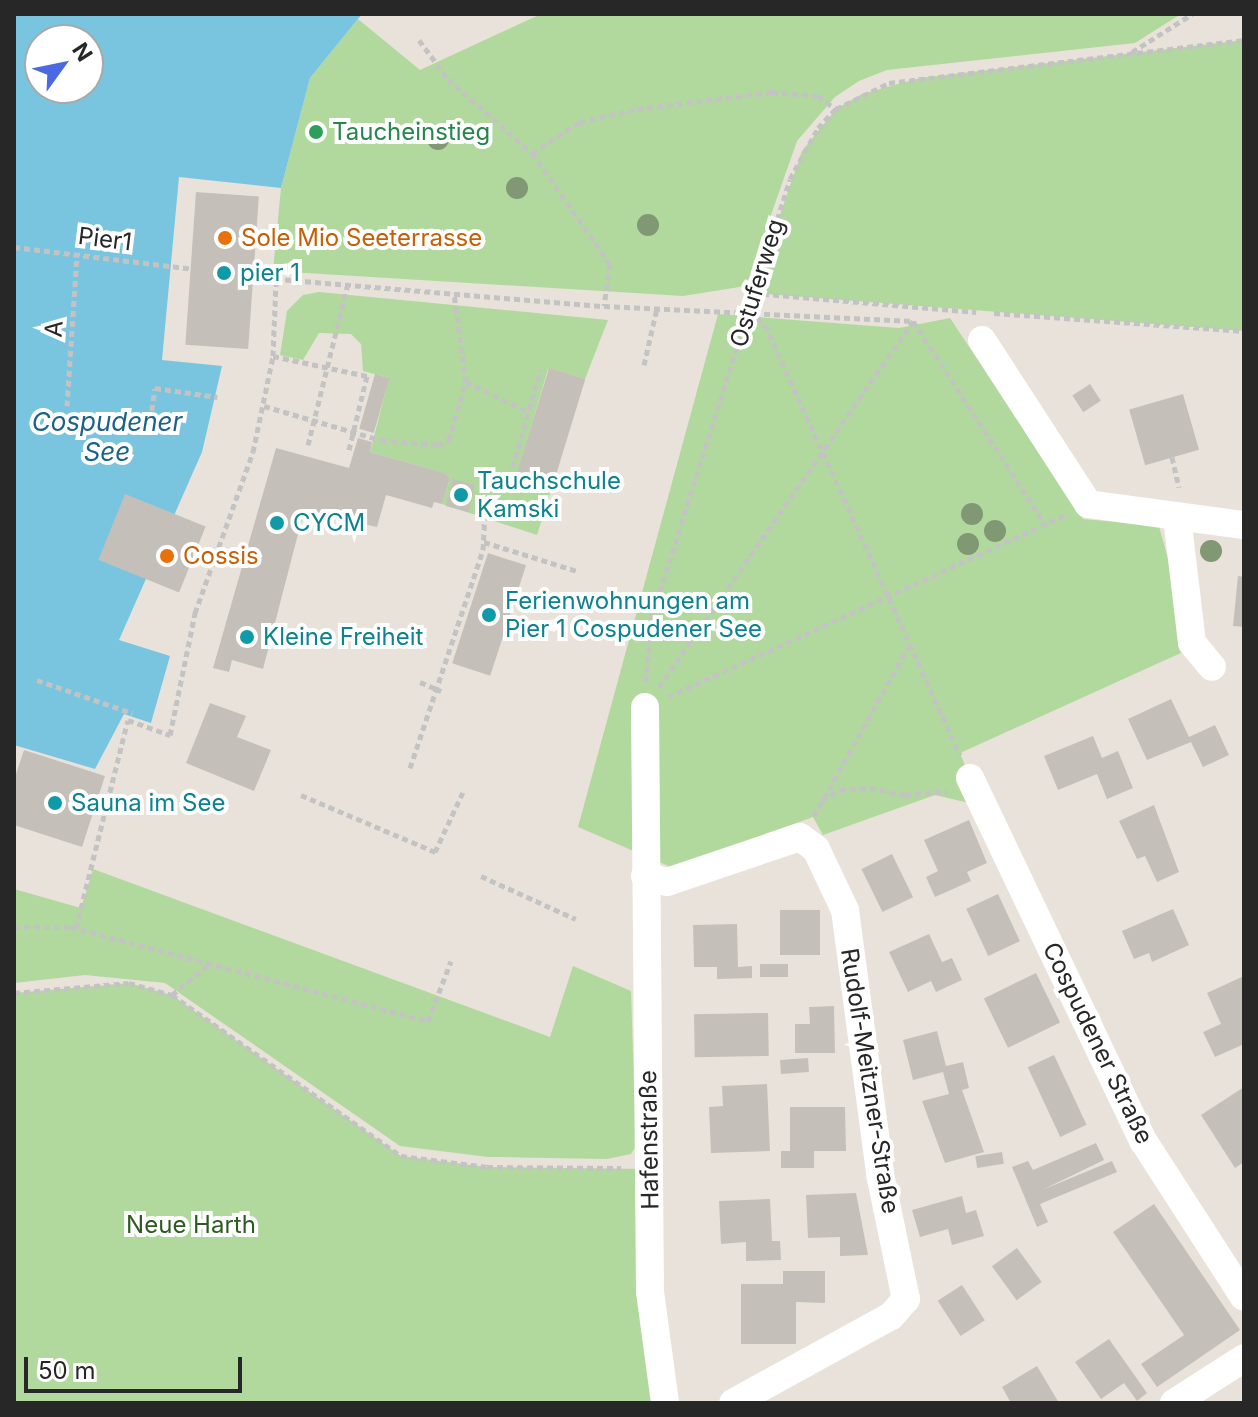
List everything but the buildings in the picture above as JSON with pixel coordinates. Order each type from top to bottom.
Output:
[{"type":"street","points":[[982,340],[1088,504],[1180,510],[1244,525]]},
{"type":"street","points":[[1180,510],[1192,643],[1212,667]]},
{"type":"street","points":[[645,707],[645,876],[667,882],[800,837]]},
{"type":"street","name":"Cospudener Straße","points":[[969,774],[1144,1142],[1244,1297]]},
{"type":"street","name":"Rudolf-Meitzner-Straße","points":[[733,1403],[891,1316],[906,1299],[880,1174],[845,910],[816,849],[800,837]]},
{"type":"street","name":"Hafenstraße","points":[[645,876],[650,1292],[665,1403]]},
{"type":"street","points":[[1174,1403],[1244,1358]]},
{"type":"path","points":[[1131,53],[1192,14]]},
{"type":"path","points":[[419,40],[448,79],[532,153],[610,264],[604,306]]},
{"type":"path","name":"Ostuferweg","points":[[645,707],[651,620],[753,293],[802,151],[836,109],[889,83],[1244,40]]},
{"type":"path","points":[[532,153],[580,122],[637,109],[772,92],[818,96],[836,109]]},
{"type":"path","name":"Pier1","points":[[14,247],[192,269]]},
{"type":"path","name":"A","points":[[67,406],[77,254]]},
{"type":"path","points":[[255,277],[604,306],[749,309],[913,321]]},
{"type":"path","points":[[76,928],[128,720],[170,735],[195,613],[264,406],[273,356],[276,280]]},
{"type":"path","points":[[308,445],[347,287]]},
{"type":"path","points":[[264,406],[353,432],[437,445],[449,440],[466,382],[454,293]]},
{"type":"path","points":[[753,293],[1244,331]]},
{"type":"path","points":[[644,365],[657,308]]},
{"type":"path","points":[[749,309],[765,325],[969,774],[905,795],[870,788],[840,790],[821,801]]},
{"type":"path","points":[[645,707],[913,321]]},
{"type":"path","points":[[913,321],[1046,526]]},
{"type":"path","points":[[273,356],[367,376],[348,454]]},
{"type":"path","points":[[410,768],[441,691],[484,542],[485,517],[510,477],[541,369]]},
{"type":"path","points":[[466,382],[527,411]]},
{"type":"path","points":[[149,430],[155,388],[217,397]]},
{"type":"path","points":[[1172,457],[1180,510]]},
{"type":"path","points":[[645,707],[891,598],[1088,504]]},
{"type":"path","points":[[484,542],[577,571]]},
{"type":"path","points":[[800,837],[911,643]]},
{"type":"path","points":[[37,680],[132,713]]},
{"type":"path","points":[[420,682],[441,691]]},
{"type":"path","points":[[301,795],[435,852],[463,792]]},
{"type":"path","points":[[481,876],[576,919]]},
{"type":"path","points":[[14,927],[76,928],[428,1021],[451,961]]},
{"type":"path","points":[[172,995],[211,963]]},
{"type":"path","points":[[14,993],[129,983],[172,995],[401,1156],[487,1167],[650,1169]]},
{"type":"green space","points":[[541,14],[1181,14],[1135,43],[887,70],[859,81],[835,97],[797,141],[746,286],[683,296],[273,271],[281,188],[310,78],[358,19],[420,70]]},
{"type":"green space","points":[[1244,40],[1244,331],[753,293],[802,151],[836,109],[862,94],[920,78]]},
{"type":"green space","points":[[319,292],[608,320],[585,379],[548,369],[516,478],[551,490],[537,535],[442,504],[450,478],[443,473],[370,452],[389,378],[363,371],[361,344],[351,334],[319,333],[303,360],[280,355],[287,311],[303,295]]},
{"type":"green space","points":[[718,314],[899,328],[950,318],[1083,519],[1159,526],[1185,621],[1183,652],[960,753],[970,778],[969,803],[935,795],[823,835],[813,817],[673,868],[578,827]]},
{"type":"green space","points":[[93,869],[550,1037],[573,966],[631,991],[636,1146],[631,1154],[607,1159],[488,1157],[400,1146],[165,983],[85,975],[14,983],[14,889],[81,908]]},
{"type":"green space","name":"Neue Harth","points":[[129,983],[172,995],[401,1156],[488,1167],[650,1169],[665,1403],[14,1403],[14,993]]},
{"type":"water","name":"Cospudener See","points":[[14,14],[362,14],[310,78],[281,188],[179,177],[162,360],[222,366],[202,452],[119,640],[170,656],[151,723],[124,714],[95,769],[14,745]]},
{"type":"place","name":"Taucheinstieg","points":[[316,132]]},
{"type":"place","name":"Sole Mio Seeterrasse","points":[[225,238]]},
{"type":"place","name":"pier 1","points":[[224,273]]},
{"type":"place","name":"Tauchschule Kamski","points":[[461,495]]},
{"type":"place","name":"CYCM","points":[[277,523]]},
{"type":"place","name":"Cossis","points":[[167,556]]},
{"type":"place","name":"Ferienwohnungen am Pier 1 Cospudener See","points":[[489,615]]},
{"type":"place","name":"Kleine Freiheit","points":[[247,637]]},
{"type":"place","name":"Sauna im See","points":[[55,803]]}]
